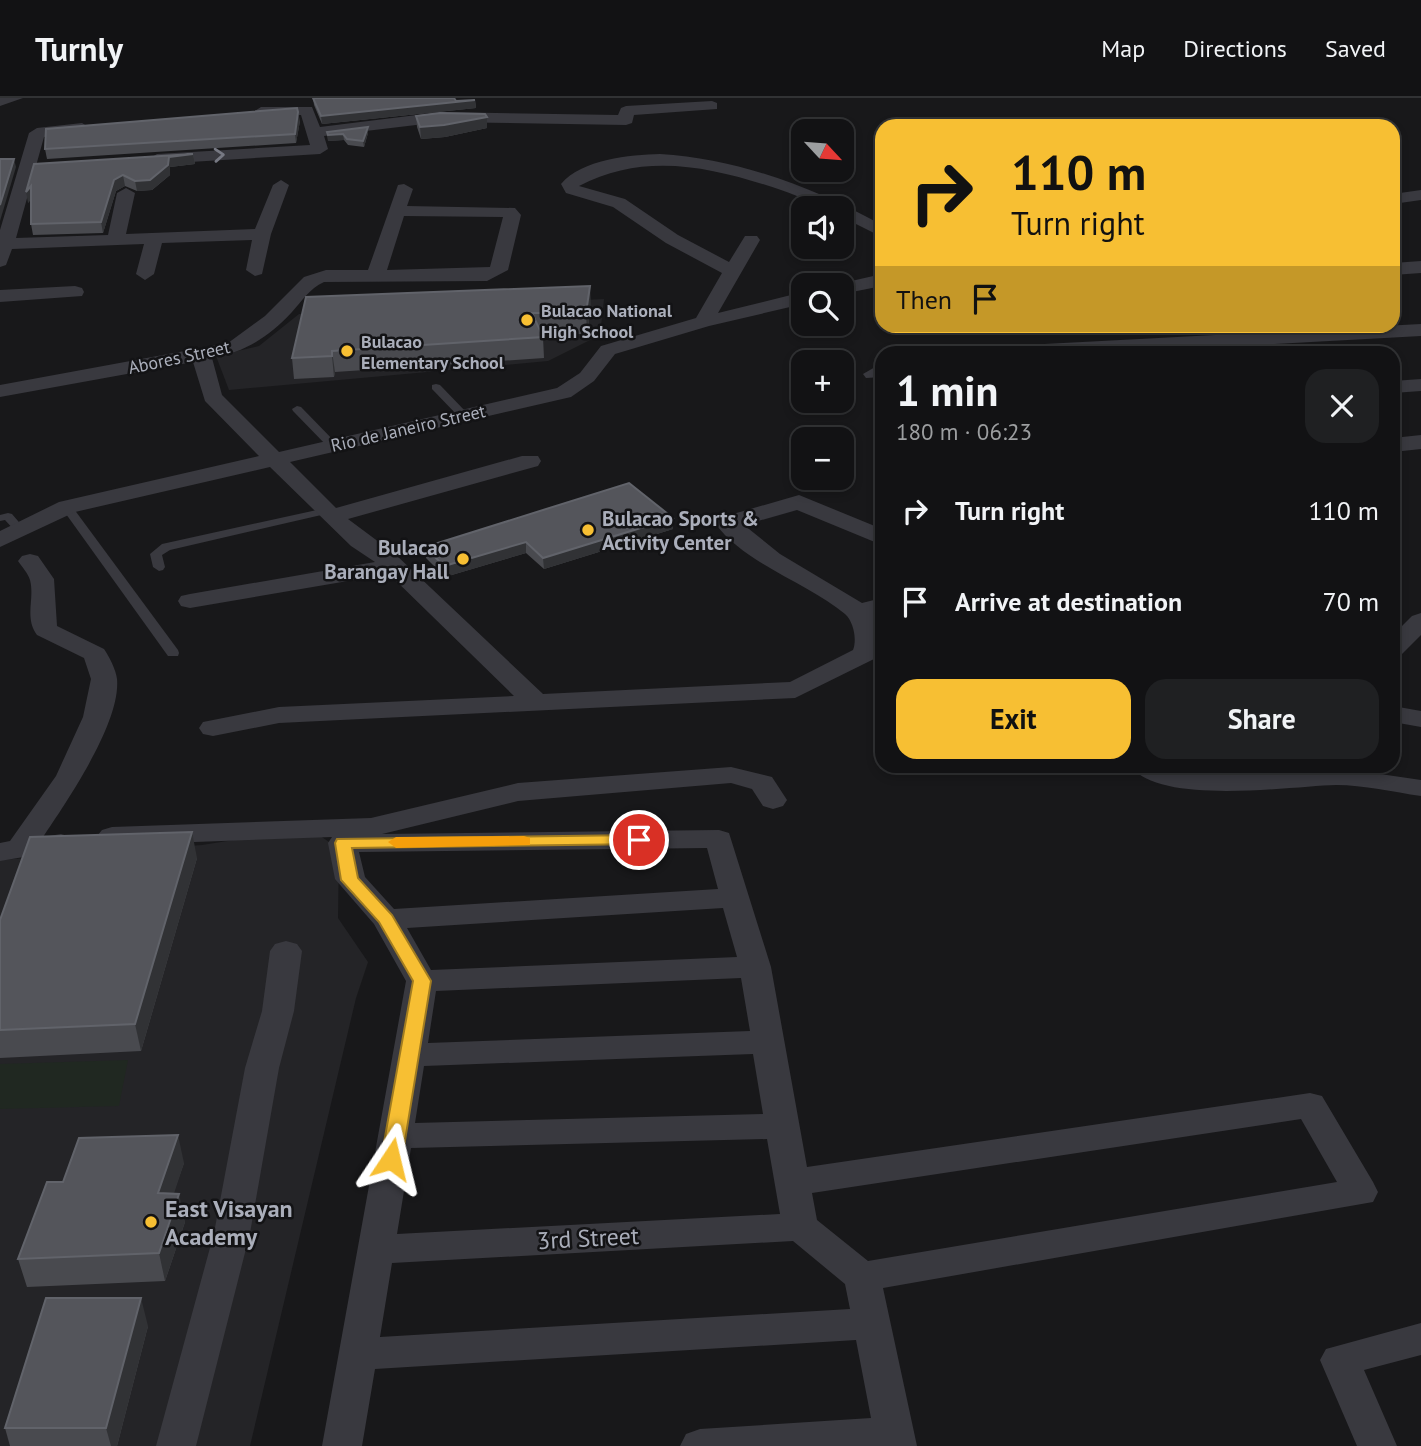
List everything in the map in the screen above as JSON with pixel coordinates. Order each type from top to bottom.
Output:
[{"type":"street","points":[[0,101],[15,98]]},
{"type":"street","points":[[568,118],[571,98]]},
{"type":"street","points":[[533,99],[533,118]]},
{"type":"street","points":[[138,160],[320,149],[307,110],[292,103],[242,114]]},
{"type":"street","points":[[315,132],[394,129],[440,117],[626,120],[626,111],[686,114],[710,111]]},
{"type":"street","points":[[652,127],[686,114]]},
{"type":"street","points":[[96,127],[37,133],[35,167],[3,252],[116,239],[262,234]]},
{"type":"street","points":[[731,270],[672,239],[619,204],[572,189],[569,184],[603,168],[679,157],[817,196]]},
{"type":"street","points":[[255,270],[262,234],[281,186]]},
{"type":"street","points":[[375,277],[399,211],[404,189]]},
{"type":"street","points":[[116,239],[126,193]]},
{"type":"street","points":[[1400,198],[1421,195]]},
{"type":"street","name":"Abores Street","points":[[0,391],[234,348],[292,308],[300,286],[313,279],[327,276],[487,275],[500,267],[512,215],[509,212],[399,211]]},
{"type":"street","points":[[854,217],[875,229]]},
{"type":"street","points":[[145,274],[155,237]]},
{"type":"street","points":[[703,322],[731,270],[751,240]]},
{"type":"street","points":[[1400,268],[1421,267]]},
{"type":"street","points":[[854,285],[875,281]]},
{"type":"street","points":[[0,296],[75,292]]},
{"type":"street","name":"Rio de Janeiro Street","points":[[7,529],[67,508],[564,393],[587,377],[608,350],[703,322],[791,301]]},
{"type":"street","points":[[1400,331],[1421,330]]},
{"type":"street","points":[[1166,346],[1263,337],[1353,333]]},
{"type":"street","points":[[1263,337],[1274,346]]},
{"type":"street","points":[[201,355],[212,397],[329,513],[359,541],[394,566],[536,702]]},
{"type":"street","points":[[1400,386],[1421,385]]},
{"type":"street","points":[[1400,444],[1421,442]]},
{"type":"street","points":[[329,513],[530,461]]},
{"type":"street","points":[[213,729],[279,715],[795,690],[865,654],[869,641],[870,608],[772,559],[727,523],[799,502],[875,535]]},
{"type":"street","points":[[9,851],[70,776],[96,717],[104,679],[95,654],[46,630],[40,602],[45,585],[41,574],[30,561]]},
{"type":"street","points":[[190,601],[394,566]]},
{"type":"street","points":[[1400,642],[1421,621]]},
{"type":"street","points":[[1400,716],[1421,719]]},
{"type":"street","points":[[1157,773],[1205,785],[1326,773]]},
{"type":"street","points":[[1341,773],[1421,788]]},
{"type":"street","points":[[9,851],[105,836],[196,830],[371,827],[519,792],[732,775],[762,783],[773,800]]},
{"type":"street","points":[[342,1446],[422,981],[386,919],[350,880],[343,843],[719,839],[755,967],[785,1126],[800,1227],[862,1277],[896,1440],[700,1446]]},
{"type":"street","points":[[386,919],[735,898]]},
{"type":"street","points":[[176,1446],[232,1233],[261,1069],[278,1011],[286,951]]},
{"type":"street","points":[[422,981],[755,967]]},
{"type":"street","points":[[409,1055],[769,1042]]},
{"type":"street","points":[[793,1183],[1310,1105],[1360,1192],[862,1277]]},
{"type":"street","points":[[395,1136],[785,1126]]},
{"type":"street","name":"3rd Street","points":[[376,1249],[800,1227]]},
{"type":"street","points":[[358,1354],[873,1324]]},
{"type":"street","points":[[1377,1446],[1340,1360],[1421,1339]]},
{"type":"lane","points":[[436,387],[463,415]]},
{"type":"lane","points":[[297,409],[333,446]]},
{"type":"lane","points":[[67,508],[173,653]]},
{"type":"lane","points":[[159,568],[156,554],[166,547],[329,513]]},
{"type":"shaded area","name":"Bulacao Elementary School","points":[[604,299],[600,335],[548,361],[229,390],[216,356],[259,346],[299,314]]},
{"type":"shaded area","name":"East Visayan Academy","points":[[309,828],[339,849],[338,918],[368,962],[356,998],[250,1446],[0,1446],[0,860],[202,845]]},
{"type":"shaded area","points":[[128,1060],[119,1106],[0,1109],[0,1064]]},
{"type":"building","points":[[313,98],[454,98],[456,101],[475,100],[321,116]]},
{"type":"building","points":[[297,108],[295,134],[45,149],[46,129]]},
{"type":"building","points":[[440,113],[485,114],[487,117],[420,127],[416,116]]},
{"type":"building","points":[[368,127],[363,141],[347,139],[343,134],[328,135],[327,132]]},
{"type":"building","points":[[193,154],[169,157],[168,165],[150,180],[135,181],[123,175],[114,180],[101,222],[31,224],[31,186],[26,192],[34,164]]},
{"type":"building","points":[[0,159],[14,159],[0,205]]},
{"type":"building","points":[[590,286],[586,313],[532,313],[543,337],[332,351],[332,356],[292,358],[306,297]]},
{"type":"building","points":[[629,483],[673,518],[543,558],[526,542],[444,566],[425,547]]},
{"type":"building","points":[[192,832],[135,1024],[0,1030],[0,920],[30,837]]},
{"type":"building","points":[[178,1135],[158,1193],[179,1194],[159,1253],[18,1259],[47,1182],[63,1182],[79,1138]]},
{"type":"building","points":[[46,1298],[141,1298],[106,1428],[5,1428]]},
{"type":"slow traffic","points":[[396,842],[524,841]]},
{"type":"place","name":"Bulacao National High School","points":[[527,320]]},
{"type":"place","name":"Bulacao Elementary School","points":[[347,351]]},
{"type":"place","name":"Bulacao Sports & Activity Center","points":[[588,530]]},
{"type":"place","name":"Bulacao Barangay Hall","points":[[463,559]]},
{"type":"place","name":"East Visayan Academy","points":[[151,1222]]},
{"type":"route","points":[[391,1159],[422,981],[386,919],[350,880],[343,843],[639,840]]}]
